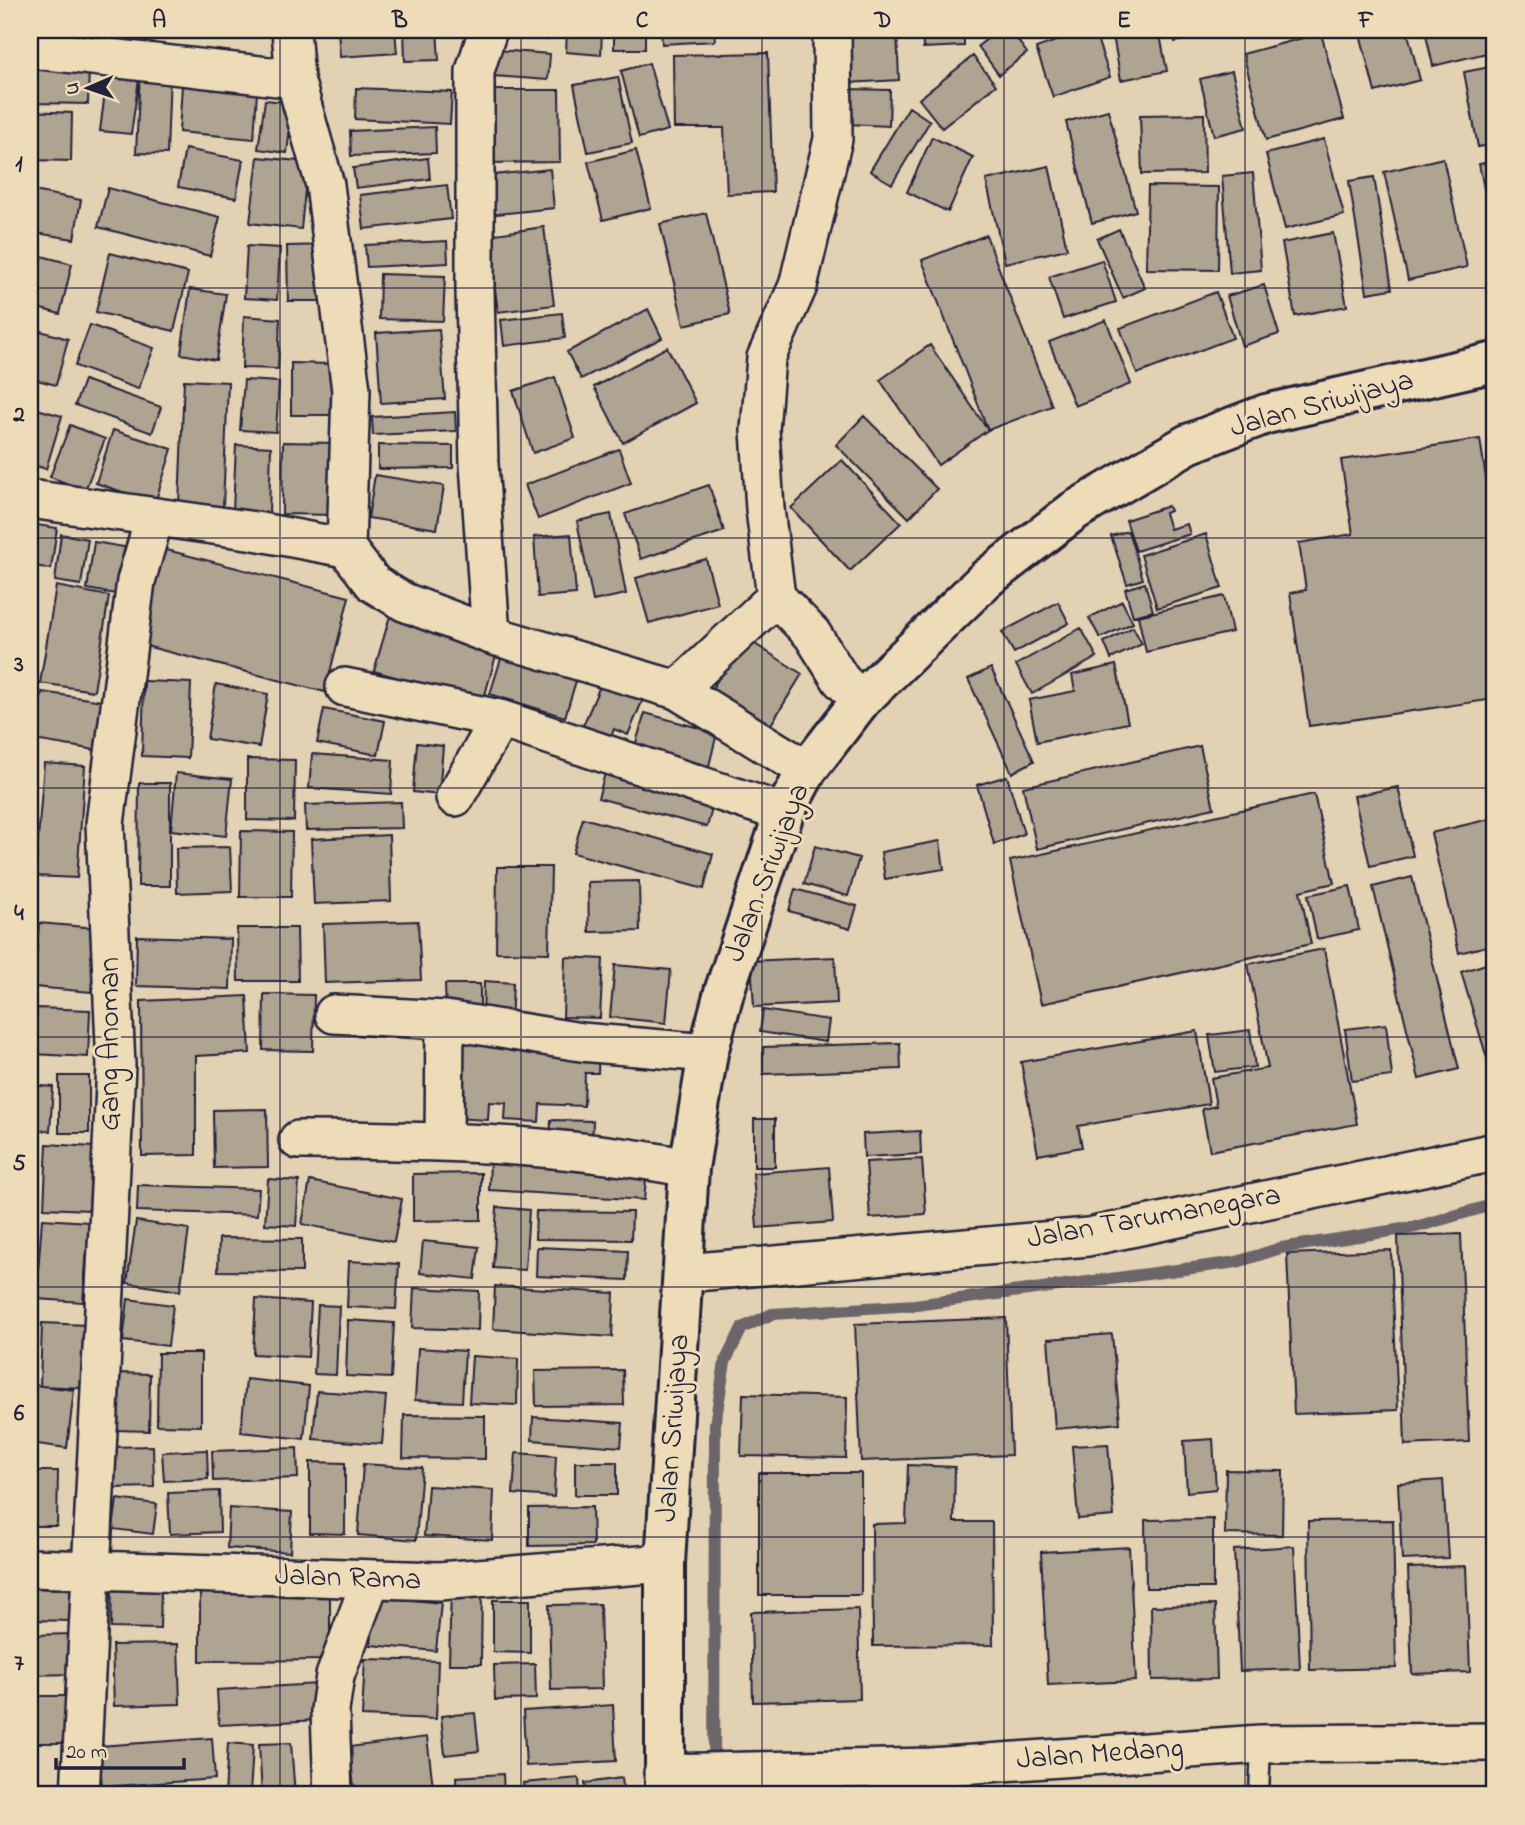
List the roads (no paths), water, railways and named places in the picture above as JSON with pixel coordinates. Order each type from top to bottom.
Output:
[{"type":"main road","name":"Jalan Sriwijaya","points":[[664,1784],[665,1563],[685,1273],[689,1168],[708,1053],[724,992],[784,813],[851,690],[1074,511],[1188,444],[1266,414],[1495,362]]},
{"type":"street","points":[[291,30],[295,79],[325,185],[351,390],[345,548]]},
{"type":"street","points":[[488,30],[475,71],[475,290],[479,464],[491,635]]},
{"type":"street","points":[[832,30],[833,139],[799,286],[766,358],[760,430],[765,509],[776,597],[812,634],[851,690]]},
{"type":"street","points":[[30,49],[295,79]]},
{"type":"street","points":[[30,499],[154,519],[255,531],[345,548],[374,584],[404,601],[491,635],[677,690],[807,770]]},
{"type":"street","name":"Gang Anoman","points":[[79,1795],[116,1066],[105,824],[136,581],[154,519]]},
{"type":"street","points":[[677,690],[776,597]]},
{"type":"street","points":[[345,687],[500,719],[784,813]]},
{"type":"street","points":[[455,797],[500,719]]},
{"type":"street","points":[[334,1014],[445,1020],[581,1042],[708,1053]]},
{"type":"street","points":[[444,1140],[445,1020]]},
{"type":"street","points":[[299,1140],[444,1140],[653,1161],[689,1168]]},
{"type":"street","name":"Jalan Tarumanegara","points":[[685,1273],[1088,1237],[1495,1152]]},
{"type":"street","name":"Jalan Rama","points":[[30,1567],[89,1572],[439,1581],[665,1563]]},
{"type":"street","points":[[333,1795],[330,1721],[335,1676],[371,1579]]},
{"type":"street","name":"Jalan Medang","points":[[664,1784],[932,1781],[1261,1744],[1495,1742]]},
{"type":"lane","points":[[1258,1795],[1261,1744]]},
{"type":"waterway","points":[[714,1795],[715,1424],[725,1362],[742,1328],[772,1314],[915,1305],[1237,1262],[1281,1248],[1416,1227],[1495,1204]]}]
